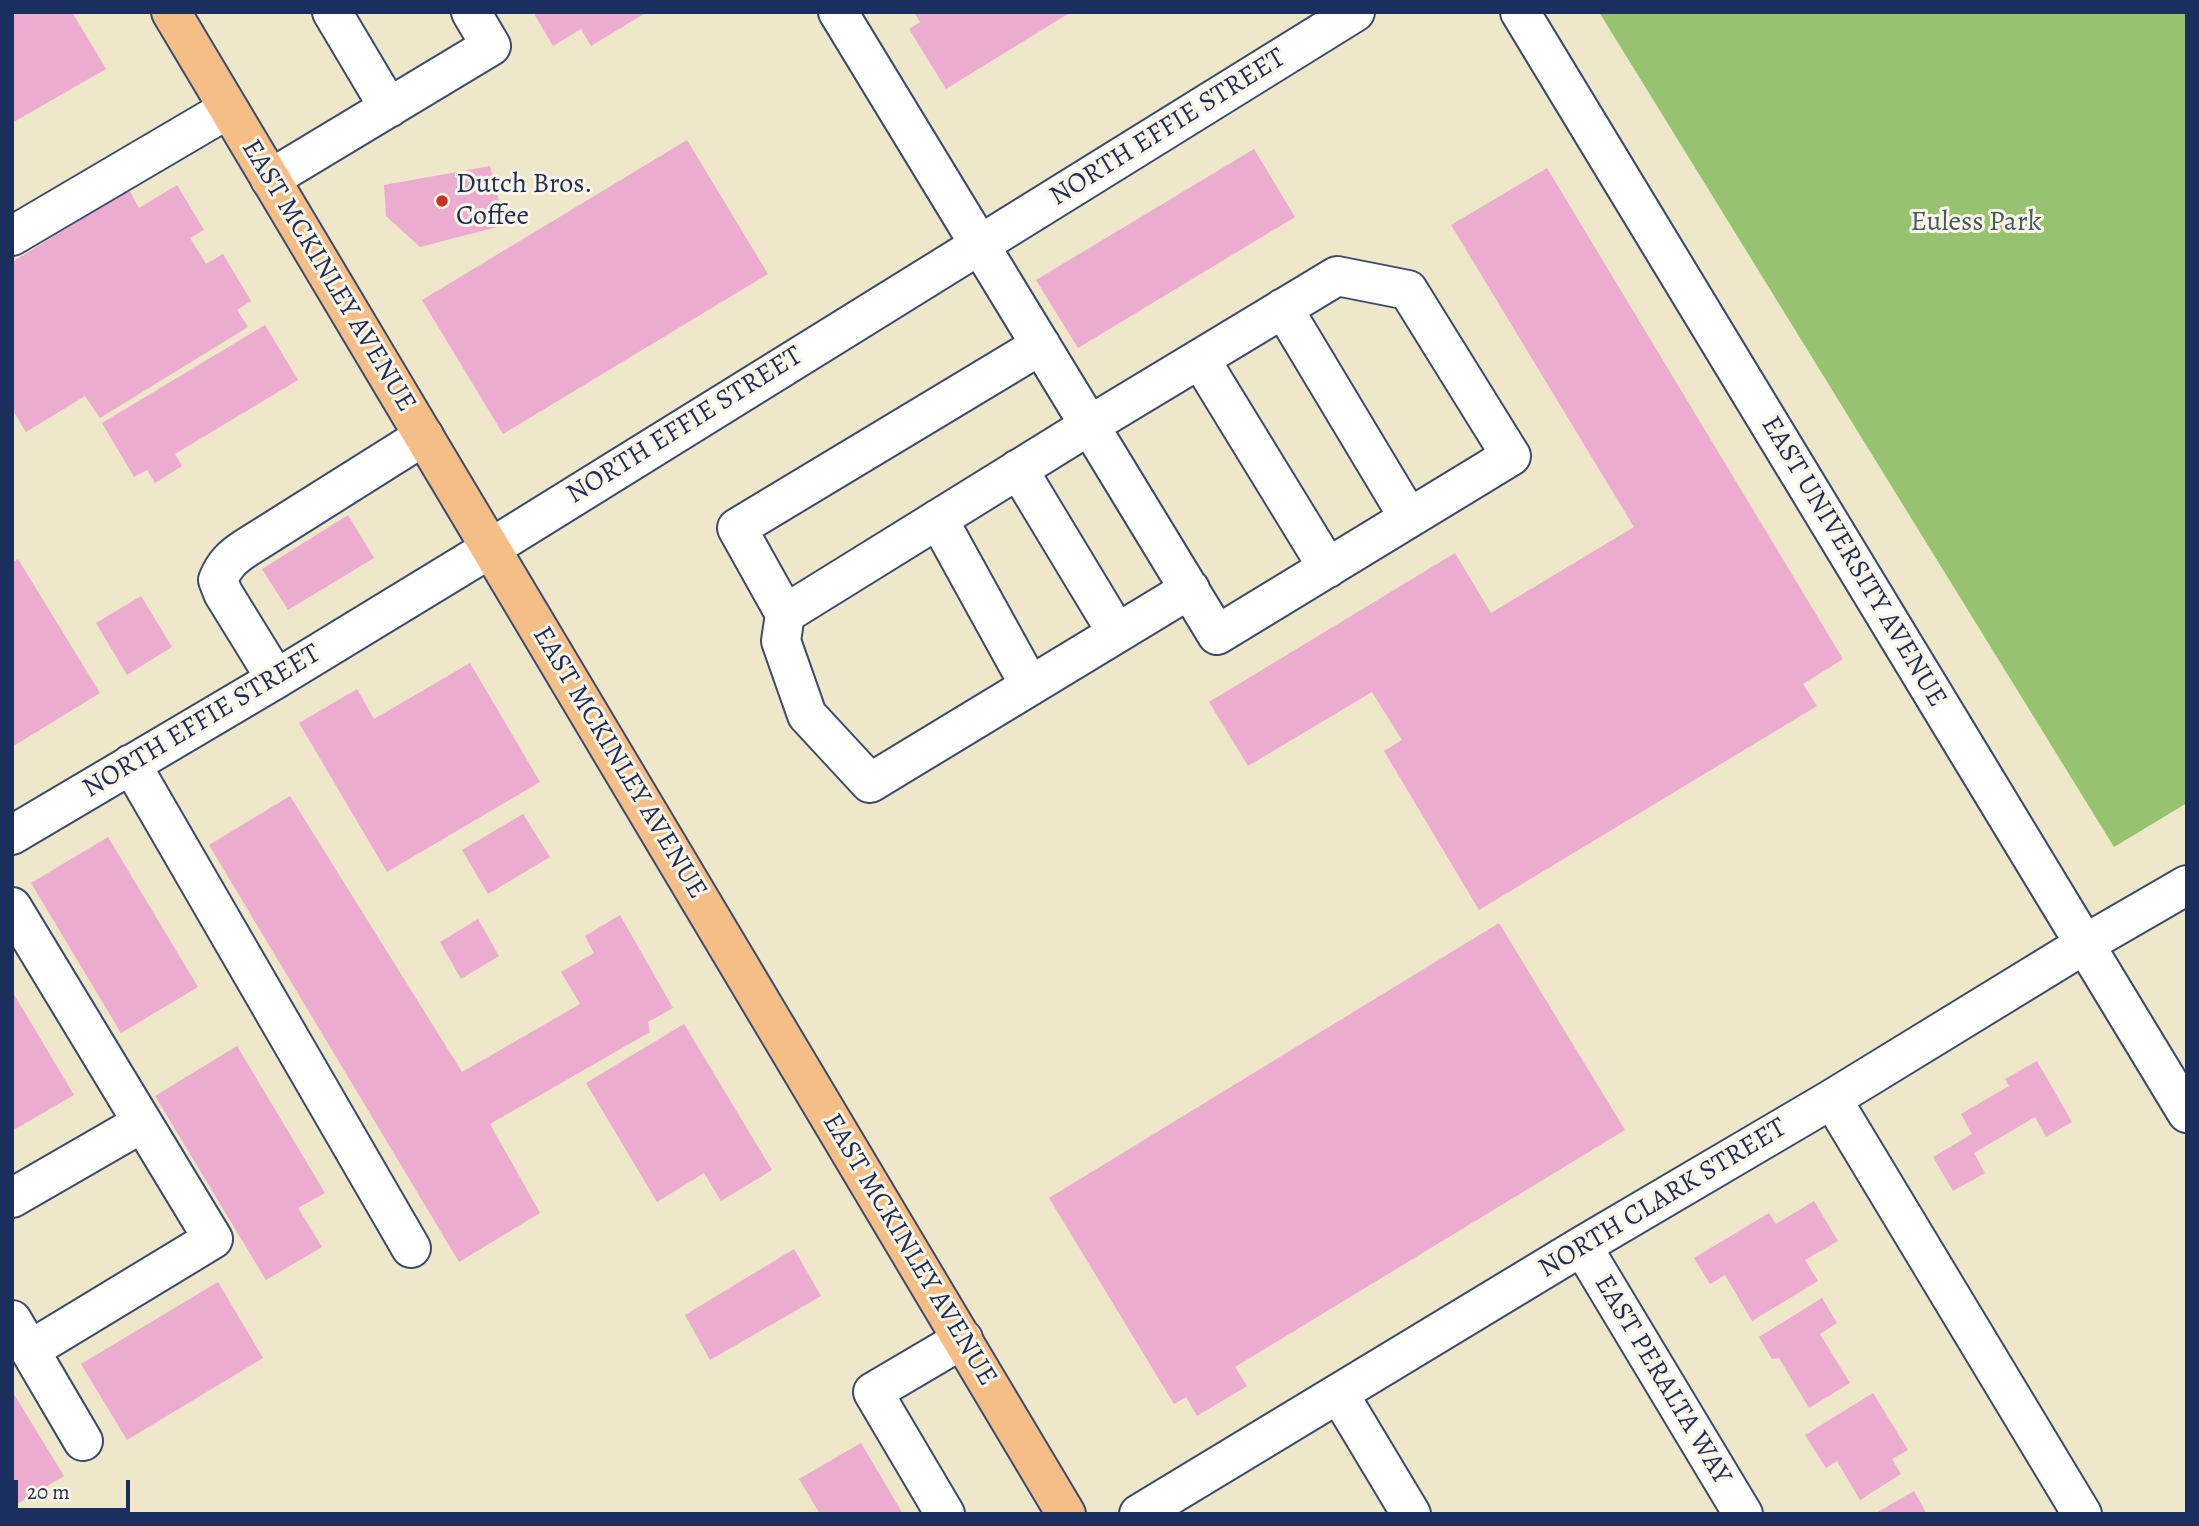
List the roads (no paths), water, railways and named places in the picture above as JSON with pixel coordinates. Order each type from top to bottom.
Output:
[{"type":"main road","name":"EAST MCKINLEY AVENUE","points":[[171,12],[1066,1514]]},
{"type":"street","points":[[332,12],[389,107]]},
{"type":"street","points":[[270,178],[491,46],[471,12]]},
{"type":"street","points":[[785,614],[1018,469],[1090,425],[1200,359],[1283,308],[1337,276],[1408,290],[1511,456],[1217,635],[1090,425],[1041,345],[978,245],[838,12]]},
{"type":"street","name":"NORTH EFFIE STREET","points":[[12,835],[491,548],[1356,12]]},
{"type":"street","name":"EAST UNIVERSITY AVENUE","points":[[1520,12],[2187,1113]]},
{"type":"street","points":[[12,236],[228,108]]},
{"type":"street","points":[[1283,308],[1409,518]]},
{"type":"street","points":[[1041,345],[737,528],[785,614],[781,641],[807,715],[870,783],[1189,589]]},
{"type":"street","points":[[1200,359],[1328,568]]},
{"type":"street","points":[[276,679],[223,593],[218,580],[223,567],[233,556],[424,436]]},
{"type":"street","points":[[1018,469],[1117,633]]},
{"type":"street","points":[[938,519],[1030,686]]},
{"type":"street","points":[[131,764],[411,1248]]},
{"type":"street","name":"NORTH CLARK STREET","points":[[1139,1514],[2187,885]]},
{"type":"street","points":[[18,930],[213,1239],[21,1335],[83,1441]]},
{"type":"street","points":[[1832,1099],[2082,1514]]},
{"type":"street","points":[[12,1198],[142,1123]]},
{"type":"street","name":"EAST PERALTA WAY","points":[[1582,1246],[1743,1514]]},
{"type":"street","points":[[945,1514],[873,1392],[962,1339]]},
{"type":"street","points":[[1339,1394],[1411,1514]]},
{"type":"place","name":"Dutch Bros. Coffee","points":[[442,201]]},
{"type":"park label","name":"Euless Park","points":[[1976,223]]}]
